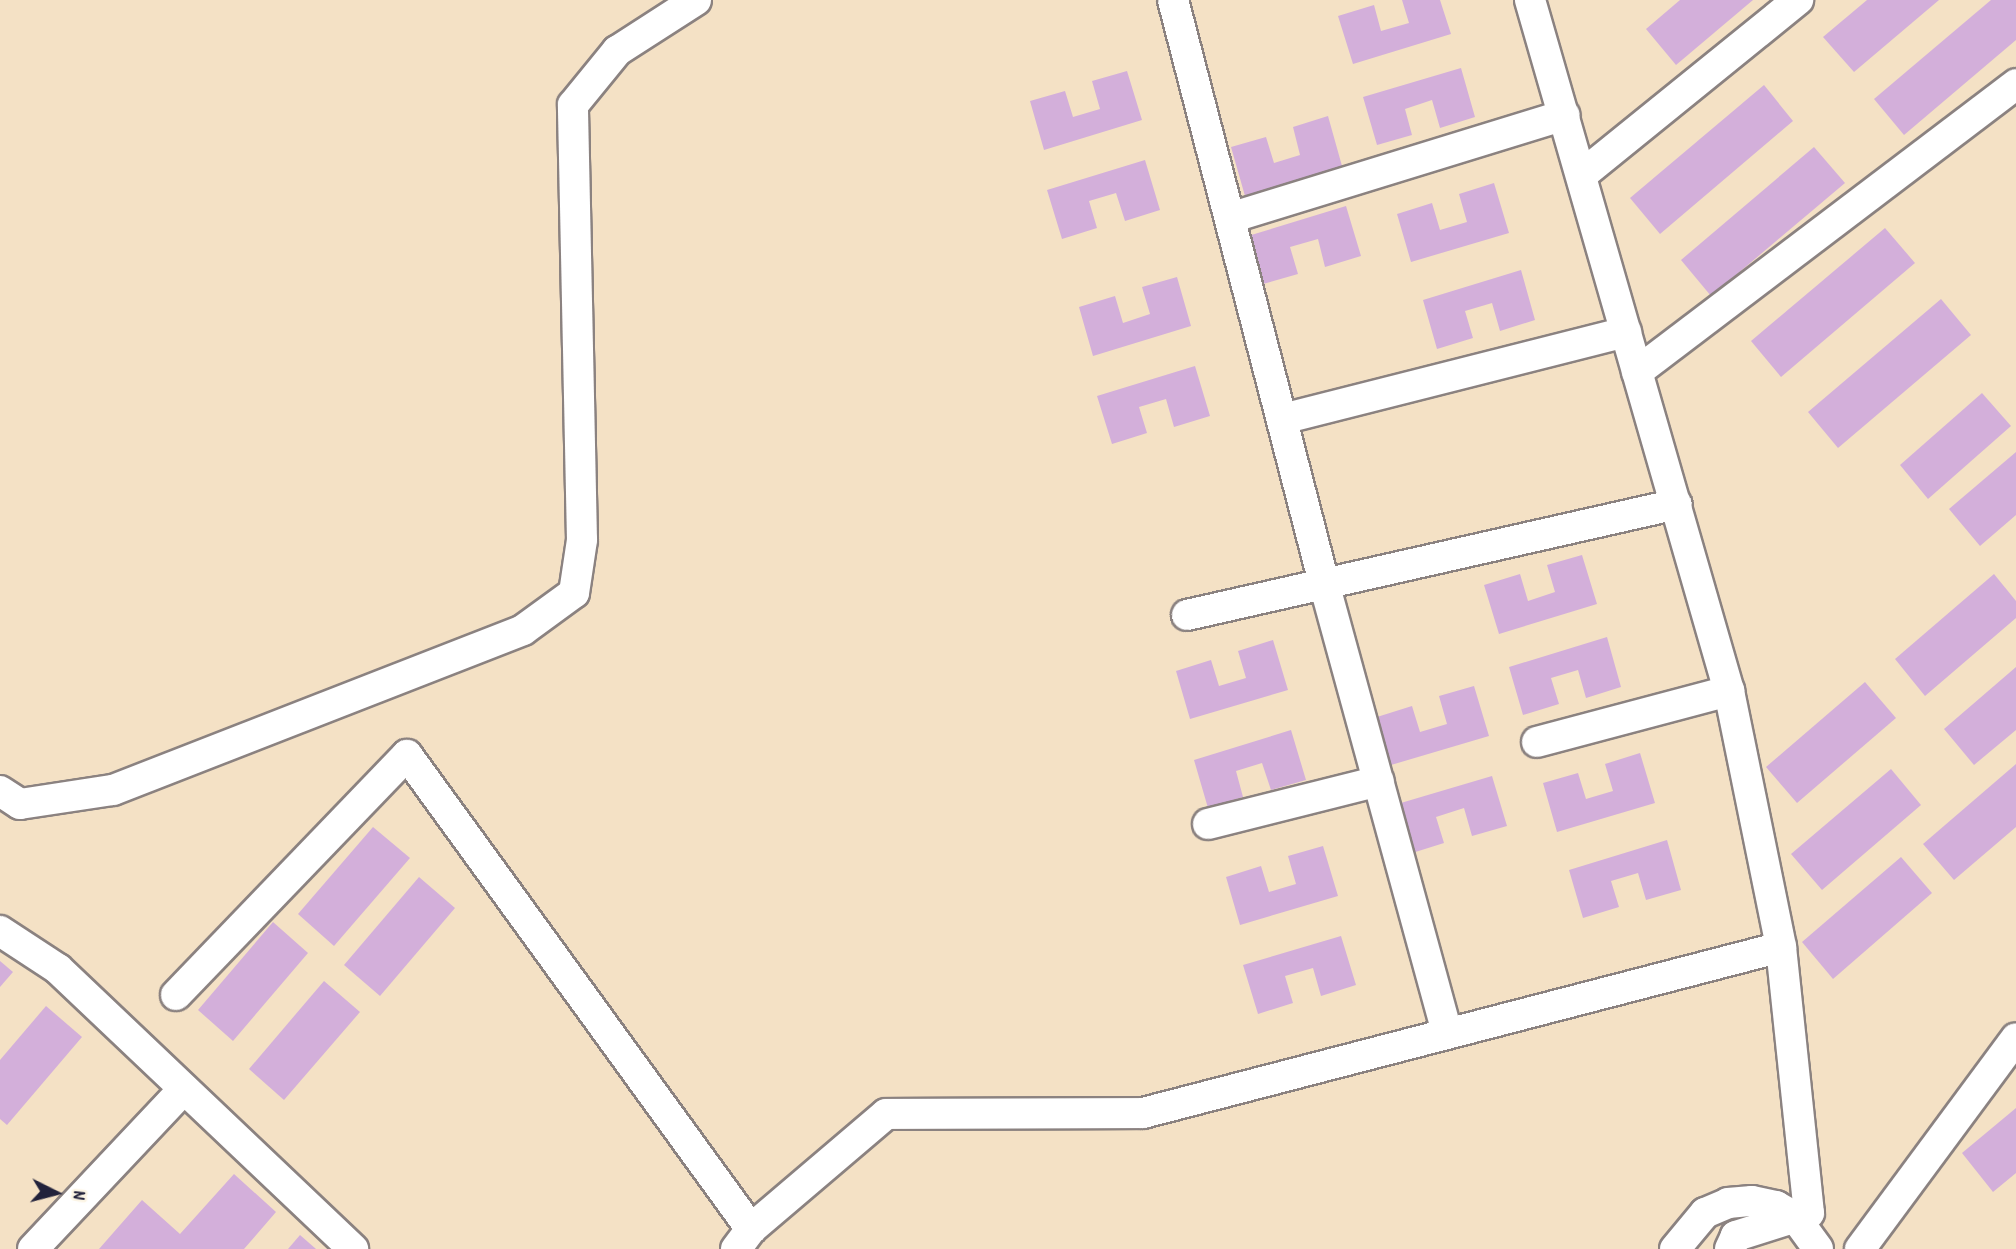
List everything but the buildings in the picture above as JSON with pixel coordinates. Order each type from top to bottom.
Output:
[{"type":"street","points":[[0,791],[20,804],[113,790],[523,629],[574,593],[582,540],[573,105],[617,51],[696,0]]},
{"type":"street","points":[[1173,0],[1324,583],[1447,1033]]},
{"type":"street","points":[[1530,0],[1583,174],[1729,691],[1781,947],[1809,1213],[1736,1236],[1730,1249]]},
{"type":"street","points":[[1583,174],[1798,0]]},
{"type":"street","points":[[1637,372],[2016,84]]},
{"type":"street","points":[[1230,218],[1564,116]]},
{"type":"street","points":[[1282,419],[1626,332]]},
{"type":"street","points":[[1187,615],[1677,504]]},
{"type":"street","points":[[1537,742],[1729,691]]},
{"type":"street","points":[[176,995],[407,755],[743,1239],[887,1114],[1143,1113],[1781,947]]},
{"type":"street","points":[[1208,824],[1379,781]]},
{"type":"street","points":[[0,931],[58,969],[353,1249]]},
{"type":"street","points":[[1860,1249],[2016,1038]]},
{"type":"street","points":[[33,1249],[184,1089]]},
{"type":"street","points":[[1675,1249],[1705,1213],[1728,1203],[1752,1201],[1776,1206],[1795,1217],[1818,1249]]}]
